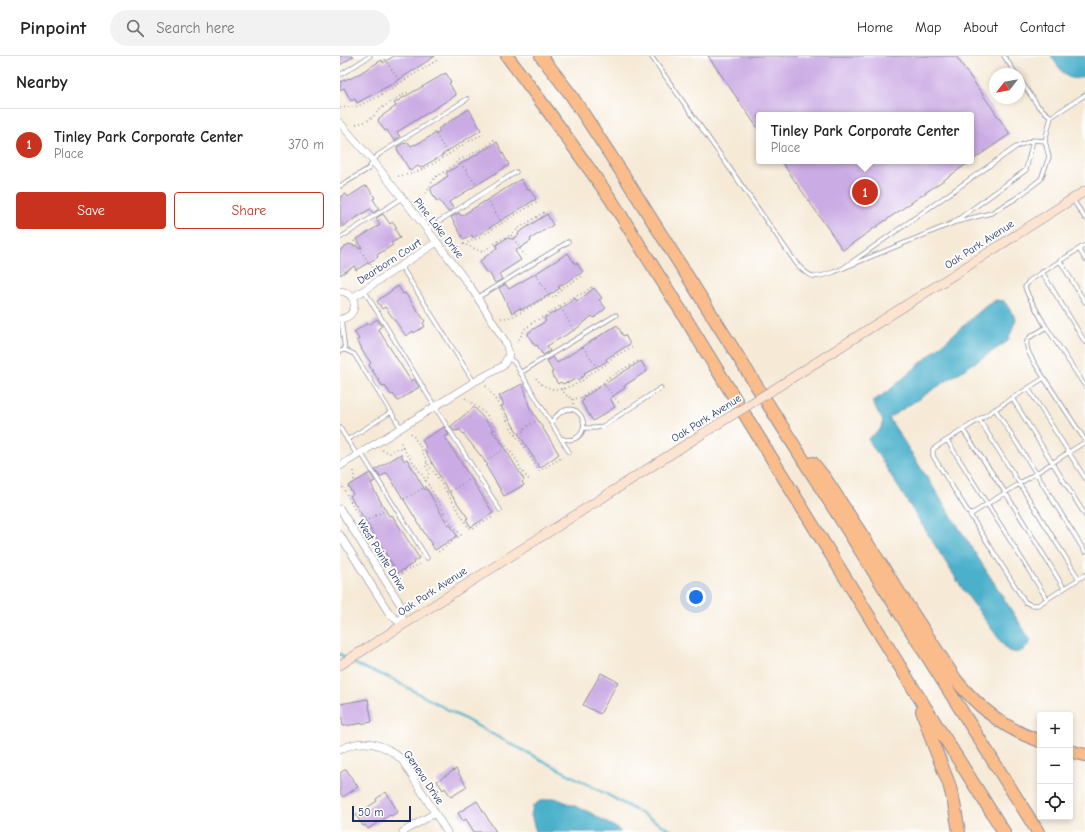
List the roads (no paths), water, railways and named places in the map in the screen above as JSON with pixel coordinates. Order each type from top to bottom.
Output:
[{"type":"highway","points":[[507,56],[610,198],[1004,832]]},
{"type":"highway","points":[[542,56],[571,95],[628,182],[1038,832]]},
{"type":"highway","points":[[772,410],[825,478],[956,680],[974,700],[1000,721],[1017,731],[1037,740]]},
{"type":"highway","points":[[915,691],[949,784],[959,832]]},
{"type":"highway","points":[[1073,752],[1085,755]]},
{"type":"street","name":"Pine Lake Drive","points":[[341,125],[373,161],[437,242],[477,298],[506,343],[508,356]]},
{"type":"street","name":"Oak Park Avenue","points":[[340,665],[1085,191]]},
{"type":"street","name":"Dearborn Court","points":[[352,298],[437,242]]},
{"type":"street","name":"Dearborn Court","points":[[340,292],[345,292],[354,301],[354,310],[349,316],[341,319]]},
{"type":"street","points":[[340,466],[474,382],[503,366],[508,356]]},
{"type":"street","name":"West Pointe Drive","points":[[340,509],[402,607],[402,625]]},
{"type":"street","points":[[340,535],[388,613],[402,625]]},
{"type":"street","name":"Geneva Drive","points":[[340,750],[351,744],[373,743],[381,745],[397,755],[402,760],[447,832]]},
{"type":"street","points":[[403,832],[435,812]]},
{"type":"lane","points":[[340,75],[370,56]]},
{"type":"lane","points":[[651,56],[796,263],[807,275],[820,277],[953,223],[991,213],[1015,199],[1041,179],[1049,157],[1046,141],[1051,117],[1085,95]]},
{"type":"lane","points":[[1004,56],[1012,68]]},
{"type":"lane","points":[[1025,87],[1038,106],[1051,117]]},
{"type":"lane","points":[[340,186],[368,169],[378,155],[467,99]]},
{"type":"lane","points":[[842,269],[1016,147],[1033,140],[1046,141]]},
{"type":"lane","points":[[953,223],[1026,170],[1033,140]]},
{"type":"lane","points":[[427,230],[516,172]]},
{"type":"lane","points":[[340,238],[402,198]]},
{"type":"lane","points":[[1073,199],[1085,218]]},
{"type":"lane","points":[[477,298],[568,242]]},
{"type":"lane","points":[[1085,245],[1028,281],[1025,287],[1045,325],[1085,386]]},
{"type":"lane","points":[[1079,249],[1085,259]]},
{"type":"lane","points":[[1060,261],[1085,302]]},
{"type":"lane","points":[[401,266],[474,382]]},
{"type":"lane","points":[[1042,272],[1085,342]]},
{"type":"lane","points":[[364,290],[500,510]]},
{"type":"lane","points":[[520,373],[616,315]]},
{"type":"lane","points":[[341,319],[345,350]]},
{"type":"lane","points":[[970,515],[1085,441],[1027,349],[1026,343],[1029,338],[1046,327],[1045,325]]},
{"type":"lane","points":[[340,351],[345,350],[354,354],[401,428]]},
{"type":"lane","points":[[508,356],[514,362],[568,452]]},
{"type":"lane","points":[[1044,378],[933,449],[933,456],[1025,602],[1031,605],[1038,605],[1085,575]]},
{"type":"lane","points":[[583,428],[596,428],[602,426],[661,388]]},
{"type":"lane","points":[[1028,388],[1085,478]]},
{"type":"lane","points":[[1012,398],[1085,515]]},
{"type":"lane","points":[[995,409],[1085,552]]},
{"type":"lane","points":[[551,423],[560,412],[570,410],[579,414],[582,418],[583,428],[578,436],[574,439],[564,440],[560,438]]},
{"type":"lane","points":[[347,440],[391,412]]},
{"type":"lane","points":[[979,419],[1079,579]]},
{"type":"lane","points":[[340,428],[347,440],[359,454],[427,558]]},
{"type":"lane","points":[[962,430],[1005,492],[1064,588]]},
{"type":"lane","points":[[947,440],[1047,599]]},
{"type":"water","points":[[1051,56],[1085,56],[1085,75],[1079,78],[1069,77],[1061,71]]},
{"type":"water","points":[[996,300],[1004,301],[1016,319],[1008,341],[889,418],[1031,641],[1027,647],[1018,652],[1011,652],[1007,650],[962,588],[868,439],[880,430],[883,421],[872,402],[891,389],[986,306]]},
{"type":"water","points":[[555,798],[589,812],[621,832],[536,832],[531,815],[533,806],[540,801]]},
{"type":"waterway","points":[[340,654],[359,666],[390,678],[674,832]]},
{"type":"place","name":"Tinley Park Corporate Center","points":[[865,192]]}]
